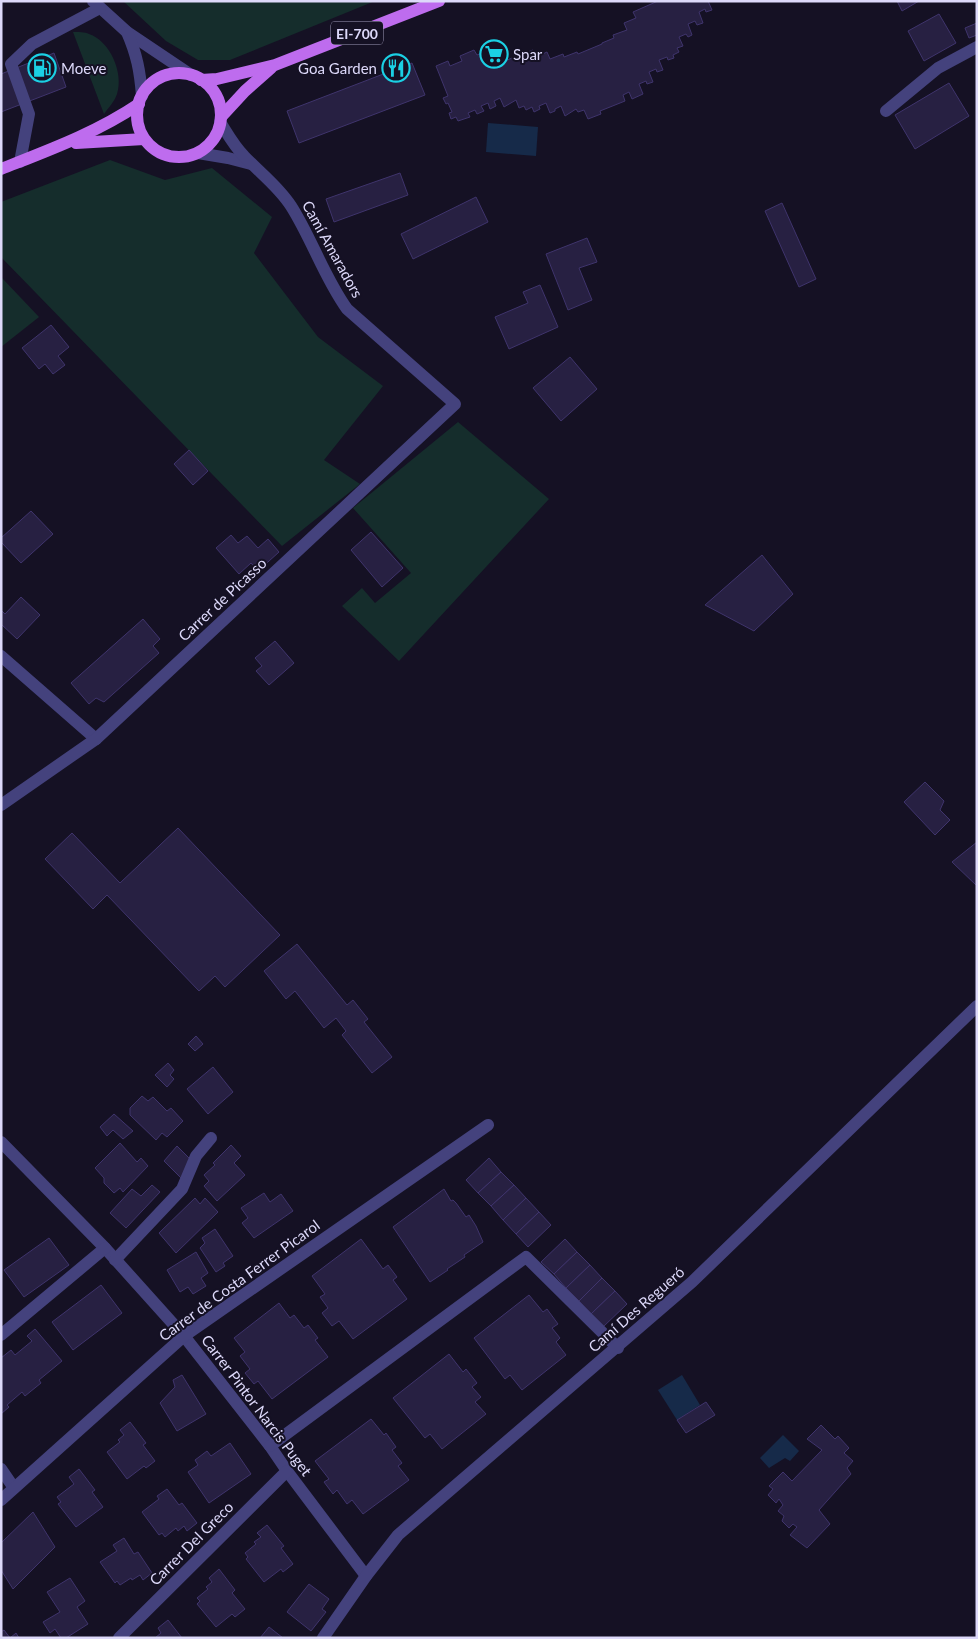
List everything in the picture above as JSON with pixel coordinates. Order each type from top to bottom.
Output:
[{"type":"main road","name":"EI-700","points":[[1,169],[66,144],[110,123],[141,100],[151,84],[163,77],[177,74],[196,78],[223,77],[274,65],[439,1]]},
{"type":"main road","name":"EI-700","points":[[198,153],[214,139],[218,131],[220,119],[245,91],[274,65]]},
{"type":"main road","points":[[196,78],[210,87],[216,96],[220,106],[220,119]]},
{"type":"main road","points":[[141,100],[137,116],[139,128],[152,148],[174,157],[186,157],[198,153]]},
{"type":"main road","name":"EI-700","points":[[66,144],[144,138]]},
{"type":"street","points":[[20,162],[29,114],[11,64],[32,44],[96,4],[127,32],[196,78]]},
{"type":"street","points":[[127,32],[137,58],[141,100]]},
{"type":"street","points":[[886,111],[938,68],[977,47]]},
{"type":"street","name":"Camí Amaradors","points":[[220,119],[236,146],[275,185],[290,205],[309,235],[337,295],[347,309],[455,404]]},
{"type":"street","name":"Camí Amaradors","points":[[198,153],[228,158],[253,165]]},
{"type":"street","name":"Carrer de Picasso","points":[[1,805],[96,739],[455,404]]},
{"type":"street","points":[[1,656],[96,739]]},
{"type":"street","name":"Camí Des Regueró","points":[[323,1638],[366,1576],[398,1535],[618,1348],[692,1282],[977,1006]]},
{"type":"street","name":"Carrer de Costa Ferrer Picarol","points":[[1,1500],[184,1336],[488,1125]]},
{"type":"street","points":[[115,1260],[182,1189],[196,1156],[211,1138]]},
{"type":"street","name":"Carrer Pintor Narcis Puget","points":[[1,1142],[105,1248],[184,1336],[270,1446],[286,1471],[366,1576]]},
{"type":"street","points":[[1,1335],[105,1248]]},
{"type":"street","points":[[270,1446],[526,1256],[618,1348]]},
{"type":"street","points":[[1,1469],[14,1488]]},
{"type":"street","name":"Carrer Del Greco","points":[[119,1638],[286,1471]]},
{"type":"green space","points":[[123,1],[375,1],[230,60],[198,60],[166,41]]},
{"type":"green space","points":[[73,32],[86,33],[97,38],[103,43],[114,59],[119,77],[119,86],[115,99],[104,114]]},
{"type":"green space","points":[[110,160],[165,180],[212,168],[272,217],[254,253],[318,337],[383,386],[324,460],[360,484],[282,546],[1,257],[1,202]]},
{"type":"green space","points":[[1,277],[39,317],[1,347]]},
{"type":"green space","points":[[458,422],[549,499],[399,661],[342,606],[362,588],[375,603],[411,573],[353,508]]},
{"type":"water","points":[[488,123],[538,127],[536,156],[486,152]]},
{"type":"water","points":[[682,1375],[700,1405],[677,1420],[658,1390]]},
{"type":"water","points":[[783,1435],[799,1451],[790,1461],[785,1458],[769,1468],[760,1458]]},
{"type":"building","points":[[658,1],[708,1],[712,10],[706,12],[705,9],[699,12],[703,23],[697,25],[695,21],[688,24],[692,35],[688,37],[686,34],[679,37],[683,46],[677,48],[679,52],[673,55],[674,58],[668,60],[667,57],[659,60],[663,70],[657,72],[656,69],[649,72],[653,82],[647,84],[646,81],[639,84],[643,94],[632,99],[629,92],[623,95],[625,101],[600,111],[601,114],[588,119],[584,110],[578,112],[576,109],[565,116],[561,106],[550,113],[546,103],[539,106],[540,109],[534,112],[532,107],[526,110],[524,106],[519,108],[516,100],[504,107],[500,98],[494,101],[496,106],[490,109],[488,103],[481,106],[484,111],[477,114],[475,110],[468,113],[470,117],[458,121],[456,117],[451,119],[449,113],[452,112],[448,103],[446,104],[443,98],[448,96],[436,66],[448,61],[450,66],[462,61],[460,56],[474,50],[477,55],[501,45],[507,60],[533,50],[536,57],[547,52],[550,59],[563,54],[564,57],[577,52],[578,54],[614,38],[613,35],[627,30],[624,23],[636,18],[633,12]]},
{"type":"building","points":[[897,1],[919,1],[902,11]]},
{"type":"building","points":[[939,14],[956,43],[924,61],[908,31]]},
{"type":"building","points":[[977,23],[977,35],[969,38],[965,28]]},
{"type":"building","points":[[54,53],[66,87],[1,112],[1,74]]},
{"type":"building","points":[[412,63],[425,95],[299,143],[287,111]]},
{"type":"building","points":[[949,83],[969,116],[915,149],[895,115]]},
{"type":"building","points":[[400,173],[408,195],[334,222],[326,199]]},
{"type":"building","points":[[476,197],[488,222],[413,259],[401,234]]},
{"type":"building","points":[[782,203],[816,279],[799,287],[765,211]]},
{"type":"building","points":[[587,238],[597,262],[579,268],[592,300],[568,310],[546,254]]},
{"type":"building","points":[[540,285],[558,327],[509,349],[495,317],[528,303],[523,292]]},
{"type":"building","points":[[51,325],[69,347],[58,356],[65,365],[53,374],[45,364],[39,369],[22,348]]},
{"type":"building","points":[[570,357],[597,389],[561,421],[533,388]]},
{"type":"building","points":[[189,450],[208,471],[193,485],[174,464]]},
{"type":"building","points":[[31,511],[53,534],[21,563],[1,542],[1,538]]},
{"type":"building","points":[[371,532],[403,568],[382,587],[351,550]]},
{"type":"building","points":[[231,535],[238,543],[247,536],[258,548],[268,539],[279,552],[258,571],[251,563],[239,574],[216,548]]},
{"type":"building","points":[[762,555],[793,594],[754,631],[705,605]]},
{"type":"building","points":[[21,597],[40,615],[17,639],[1,624],[1,610],[5,614]]},
{"type":"building","points":[[143,619],[160,639],[153,646],[159,653],[104,702],[96,698],[89,704],[71,683]]},
{"type":"building","points":[[275,641],[294,663],[269,685],[256,671],[262,666],[255,658]]},
{"type":"building","points":[[925,782],[944,801],[940,810],[950,820],[935,835],[904,802]]},
{"type":"building","points":[[178,828],[280,935],[225,987],[215,976],[199,991],[107,895],[93,909],[45,859],[72,833],[120,883]]},
{"type":"building","points":[[977,842],[977,886],[952,862]]},
{"type":"building","points":[[297,944],[347,1005],[353,1000],[368,1019],[364,1022],[392,1057],[372,1073],[342,1035],[346,1031],[336,1018],[324,1028],[295,991],[286,999],[264,971]]},
{"type":"building","points":[[196,1036],[203,1044],[195,1051],[188,1044]]},
{"type":"building","points":[[168,1063],[174,1070],[170,1075],[174,1079],[167,1087],[155,1075]]},
{"type":"building","points":[[213,1067],[233,1092],[208,1114],[187,1089]]},
{"type":"building","points":[[142,1096],[148,1101],[153,1097],[167,1111],[171,1108],[183,1121],[167,1137],[162,1133],[156,1140],[130,1115],[130,1108]]},
{"type":"building","points":[[114,1114],[133,1131],[123,1139],[113,1130],[107,1136],[100,1127]]},
{"type":"building","points":[[120,1143],[137,1162],[141,1158],[148,1166],[123,1192],[120,1188],[114,1193],[104,1183],[104,1178],[95,1168]]},
{"type":"building","points":[[231,1145],[241,1156],[234,1163],[245,1175],[217,1201],[204,1186],[209,1181],[204,1175]]},
{"type":"building","points":[[177,1146],[191,1160],[182,1179],[164,1161]]},
{"type":"building","points":[[489,1158],[501,1172],[478,1193],[466,1180]]},
{"type":"building","points":[[501,1172],[514,1185],[491,1206],[478,1193]]},
{"type":"building","points":[[152,1185],[160,1192],[126,1228],[110,1213],[132,1189],[141,1196]]},
{"type":"building","points":[[514,1185],[526,1198],[503,1220],[491,1206]]},
{"type":"building","points":[[444,1189],[451,1201],[453,1200],[456,1203],[466,1217],[469,1215],[483,1242],[430,1282],[393,1227]]},
{"type":"building","points":[[264,1193],[270,1202],[281,1194],[293,1211],[254,1238],[242,1223],[248,1218],[241,1208]]},
{"type":"building","points":[[195,1198],[200,1204],[205,1198],[218,1212],[176,1253],[159,1233]]},
{"type":"building","points":[[526,1198],[539,1212],[516,1234],[503,1220]]},
{"type":"building","points":[[539,1212],[551,1225],[528,1247],[516,1234]]},
{"type":"building","points":[[215,1229],[233,1256],[223,1263],[225,1266],[216,1272],[200,1248],[205,1243],[202,1238]]},
{"type":"building","points":[[49,1238],[69,1265],[24,1297],[4,1270]]},
{"type":"building","points":[[361,1239],[383,1269],[388,1265],[397,1277],[393,1280],[407,1299],[353,1339],[339,1321],[332,1326],[322,1313],[328,1308],[320,1297],[325,1294],[312,1276]]},
{"type":"building","points":[[565,1239],[577,1252],[554,1274],[541,1262]]},
{"type":"building","points":[[196,1252],[208,1273],[201,1278],[206,1286],[193,1294],[188,1287],[180,1292],[167,1270]]},
{"type":"building","points":[[577,1252],[590,1265],[566,1288],[554,1274]]},
{"type":"building","points":[[590,1265],[602,1278],[579,1301],[566,1288]]},
{"type":"building","points":[[602,1278],[615,1291],[591,1314],[579,1301]]},
{"type":"building","points":[[101,1285],[122,1313],[73,1350],[52,1322]]},
{"type":"building","points":[[615,1291],[627,1304],[603,1327],[591,1314]]},
{"type":"building","points":[[529,1295],[543,1312],[547,1309],[558,1324],[552,1328],[560,1338],[556,1342],[566,1355],[522,1390],[510,1375],[505,1379],[474,1338]]},
{"type":"building","points":[[279,1303],[290,1318],[294,1315],[304,1328],[308,1325],[318,1338],[315,1340],[328,1357],[272,1399],[258,1381],[254,1384],[245,1373],[250,1369],[240,1356],[245,1352],[234,1338]]},
{"type":"building","points":[[35,1329],[62,1361],[39,1380],[41,1383],[25,1396],[22,1392],[7,1405],[9,1407],[1,1414],[1,1358],[11,1350],[15,1355],[32,1341],[27,1336]]},
{"type":"building","points":[[449,1354],[463,1372],[466,1369],[477,1383],[472,1387],[481,1397],[475,1402],[486,1414],[442,1449],[430,1434],[425,1438],[393,1398]]},
{"type":"building","points":[[182,1375],[206,1414],[177,1431],[160,1403],[175,1387],[173,1380]]},
{"type":"building","points":[[706,1402],[715,1415],[686,1433],[677,1420]]},
{"type":"building","points":[[371,1419],[384,1435],[386,1433],[396,1447],[392,1450],[402,1463],[398,1466],[409,1480],[363,1514],[352,1500],[347,1504],[337,1490],[333,1494],[324,1482],[329,1479],[315,1461]]},
{"type":"building","points":[[130,1422],[146,1443],[143,1445],[155,1461],[146,1468],[144,1466],[127,1479],[107,1452],[120,1442],[118,1440],[124,1435],[120,1430]]},
{"type":"building","points":[[821,1425],[835,1439],[838,1436],[849,1448],[844,1453],[853,1461],[847,1468],[851,1474],[819,1510],[830,1524],[807,1548],[790,1535],[797,1527],[793,1524],[789,1528],[782,1521],[784,1516],[778,1511],[783,1505],[779,1499],[776,1503],[768,1495],[773,1489],[769,1486],[783,1472],[792,1481],[822,1450],[807,1439]]},
{"type":"building","points":[[230,1443],[251,1474],[209,1503],[188,1472],[198,1465],[195,1460],[207,1451],[211,1456]]},
{"type":"building","points":[[79,1469],[95,1490],[92,1492],[103,1507],[76,1527],[58,1504],[61,1502],[57,1497],[74,1484],[69,1477]]},
{"type":"building","points":[[167,1489],[179,1505],[182,1503],[197,1523],[187,1531],[184,1526],[178,1531],[176,1528],[165,1537],[162,1533],[159,1535],[142,1512],[159,1499],[157,1496]]},
{"type":"building","points":[[33,1512],[55,1547],[13,1589],[1,1570],[1,1543]]},
{"type":"building","points":[[267,1525],[284,1546],[281,1548],[293,1564],[283,1572],[281,1569],[264,1582],[246,1559],[248,1557],[245,1553],[256,1544],[254,1542],[261,1537],[257,1533]]},
{"type":"building","points":[[124,1538],[134,1554],[138,1552],[152,1573],[143,1580],[140,1575],[120,1585],[117,1581],[115,1583],[100,1562],[117,1551],[113,1545]]},
{"type":"building","points":[[219,1569],[235,1590],[232,1593],[245,1609],[235,1617],[232,1614],[216,1627],[197,1604],[200,1601],[197,1598],[208,1589],[206,1587],[212,1582],[209,1578]]},
{"type":"building","points":[[70,1578],[85,1601],[77,1607],[88,1624],[66,1638],[61,1638],[55,1629],[50,1633],[43,1622],[60,1612],[47,1592]]},
{"type":"building","points":[[309,1584],[329,1599],[322,1609],[326,1612],[311,1631],[287,1612]]},
{"type":"building","points":[[168,1620],[182,1638],[155,1638],[161,1633],[158,1628]]},
{"type":"building","points":[[269,1627],[283,1638],[260,1638]]},
{"type":"building","points":[[4,1630],[10,1638],[1,1638],[1,1632]]},
{"type":"building","points":[[16,1633],[19,1638],[10,1638]]},
{"type":"place","name":"Spar","points":[[494,54]]},
{"type":"place","name":"Moeve","points":[[42,68]]},
{"type":"place","name":"Goa Garden","points":[[396,68]]}]
